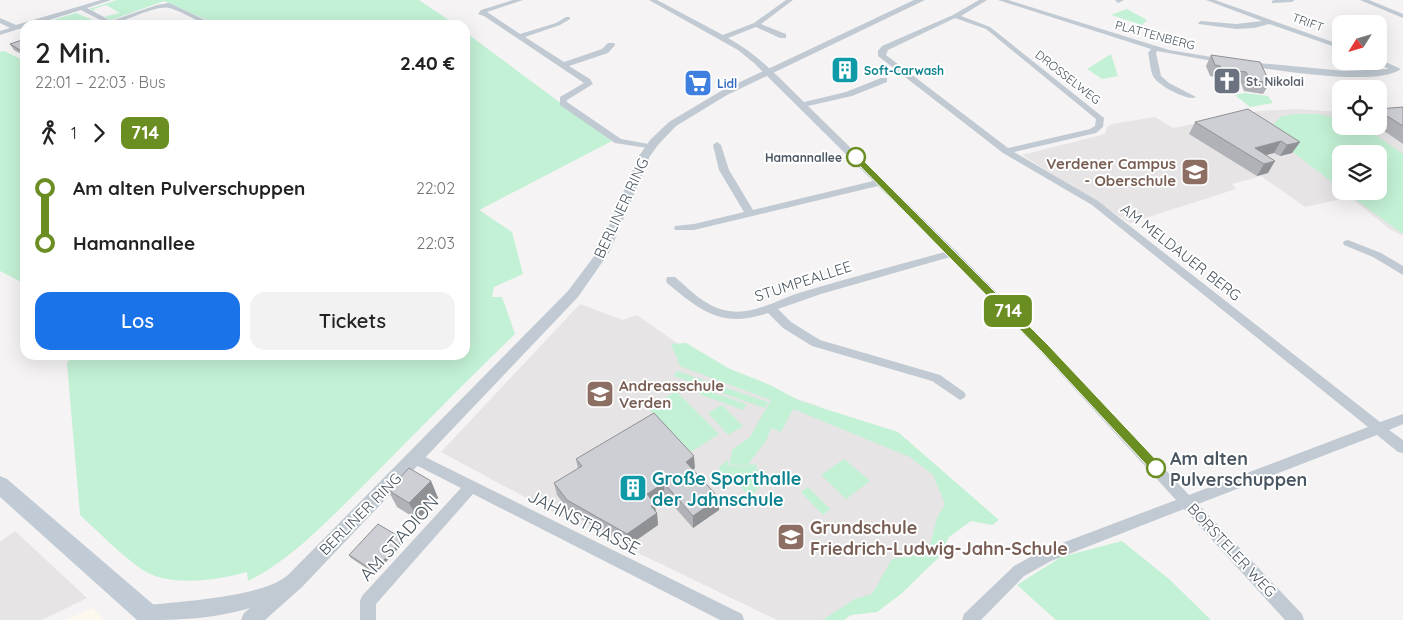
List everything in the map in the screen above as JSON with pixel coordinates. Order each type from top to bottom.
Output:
[{"type":"main road","points":[[0,485],[151,617]]},
{"type":"street","points":[[42,20],[108,0]]},
{"type":"street","points":[[520,0],[483,11],[481,14],[486,14],[520,36],[589,84],[567,95],[563,102],[618,141],[651,147]]},
{"type":"street","name":"BORSTELER WEG","points":[[652,0],[749,54],[769,72],[952,253],[1045,349],[1296,620]]},
{"type":"street","points":[[722,38],[756,24],[790,0]]},
{"type":"street","name":"BERLINER RING","points":[[251,620],[289,586],[573,294],[603,252],[638,168],[651,147],[666,129],[694,110],[769,72],[921,0]]},
{"type":"street","name":"AM MELDAUER BERG","points":[[984,0],[955,16],[885,48],[881,53],[885,59],[925,87],[1006,151],[1095,203],[1403,448]]},
{"type":"street","name":"PLATTENBERG","points":[[1001,0],[1183,56],[1233,62]]},
{"type":"street","name":"TRIFT","points":[[1209,0],[1332,42]]},
{"type":"street","points":[[1274,2],[1292,0]]},
{"type":"street","points":[[1363,0],[1403,16]]},
{"type":"street","points":[[123,20],[159,6],[170,5],[202,20]]},
{"type":"street","points":[[82,8],[105,20]]},
{"type":"street","name":"DROSSELWEG","points":[[955,16],[988,28],[1100,118],[1099,126],[1094,131],[1006,151]]},
{"type":"street","points":[[520,36],[558,24],[568,18]]},
{"type":"street","points":[[0,20],[16,28]]},
{"type":"street","points":[[1201,23],[1245,25],[1270,21]]},
{"type":"street","points":[[756,24],[783,36]]},
{"type":"street","points":[[0,33],[20,27]]},
{"type":"street","points":[[563,65],[605,51],[611,45]]},
{"type":"street","points":[[1155,48],[1152,53],[1157,77],[1166,85],[1192,97]]},
{"type":"street","points":[[1241,63],[1326,72],[1400,70]]},
{"type":"street","points":[[1388,65],[1400,70]]},
{"type":"street","points":[[802,105],[849,94],[884,80]]},
{"type":"street","points":[[717,145],[724,170],[750,213]]},
{"type":"street","points":[[679,228],[694,227],[881,182]]},
{"type":"street","points":[[1348,243],[1377,255],[1403,271]]},
{"type":"street","name":"STUMPEALLEE","points":[[671,280],[699,303],[722,315],[741,315],[770,308],[796,297],[952,253]]},
{"type":"street","points":[[770,308],[787,324],[816,343],[936,378],[960,395]]},
{"type":"street","points":[[973,619],[1019,571],[1046,556],[1403,419]]},
{"type":"street","name":"JAHNSTRASSE","points":[[415,458],[736,620]]},
{"type":"street","name":"AM STADION","points":[[368,620],[368,601],[471,486]]},
{"type":"street","points":[[151,617],[220,608],[289,586]]},
{"type":"street","name":"BERLINER RING","points":[[266,620],[289,586]]},
{"type":"shaded area","name":"Verdener Campus - Oberschule","points":[[1297,109],[1332,111],[1332,135],[1387,135],[1387,122],[1403,114],[1403,236],[1391,230],[1354,200],[1387,200],[1387,145],[1332,145],[1332,200],[1336,200],[1305,207],[1261,176],[1232,184],[1236,189],[1130,223],[1022,155],[1105,134],[1107,127],[1112,124],[1155,117],[1173,128],[1258,111]]},
{"type":"shaded area","points":[[580,304],[623,320],[637,315],[684,348],[761,387],[818,406],[886,439],[938,472],[950,525],[887,594],[830,620],[777,620],[545,508],[441,452]]},
{"type":"shaded area","points":[[15,531],[87,598],[42,620],[0,620],[0,542]]},
{"type":"shaded area","points":[[92,608],[104,620],[66,620]]},
{"type":"green space","points":[[117,0],[419,0],[449,20],[207,20],[164,1],[111,20],[104,17],[120,13],[106,5],[94,9],[95,11],[89,9]]},
{"type":"green space","points":[[1127,9],[1147,20],[1142,25],[1111,15]]},
{"type":"green space","points":[[76,13],[93,20],[67,20],[53,20]]},
{"type":"green space","points":[[470,36],[612,141],[479,210],[512,232],[523,274],[494,287],[492,297],[502,297],[515,334],[320,528],[279,563],[248,581],[247,572],[213,579],[189,581],[155,576],[146,572],[127,558],[80,515],[67,363],[69,360],[470,360]]},
{"type":"green space","points":[[4,51],[20,59],[20,281],[0,271],[0,52]]},
{"type":"green space","points":[[1111,54],[1118,76],[1102,79],[1087,69]]},
{"type":"green space","points":[[1245,93],[1268,96],[1273,103],[1250,107],[1235,95]]},
{"type":"green space","points":[[1296,114],[1318,114],[1332,117],[1332,135],[1375,135],[1403,154],[1403,234],[1356,200],[1387,200],[1387,145],[1332,145],[1332,182],[1259,126],[1273,125],[1280,117]]},
{"type":"green space","points":[[686,343],[730,369],[770,385],[800,401],[898,432],[999,520],[992,525],[971,521],[949,537],[938,558],[901,594],[877,612],[851,615],[844,620],[822,620],[855,599],[872,594],[892,559],[912,556],[930,545],[937,518],[945,504],[933,475],[910,457],[793,409],[781,432],[771,428],[767,439],[747,466],[730,464],[732,450],[750,437],[771,400],[680,366],[671,344]]},
{"type":"green space","points":[[677,371],[768,402],[765,408],[674,376]]},
{"type":"green space","points":[[702,389],[746,404],[743,410],[699,394]]},
{"type":"green space","points":[[676,391],[719,434],[691,452],[648,408]]},
{"type":"green space","points":[[722,405],[743,426],[728,435],[708,413]]},
{"type":"green space","points":[[844,459],[870,481],[846,499],[821,475]]},
{"type":"green space","points":[[728,460],[729,465],[747,467],[750,464],[757,465],[756,469],[762,472],[769,480],[768,486],[765,482],[752,495],[745,492],[738,483],[721,477],[719,467]]},
{"type":"green space","points":[[808,487],[830,509],[823,515],[801,492]]},
{"type":"green space","points":[[1122,541],[1169,579],[1211,620],[1056,620],[1017,585],[1061,557]]},
{"type":"building","points":[[20,41],[20,50],[10,44]]},
{"type":"building","points":[[1211,55],[1260,62],[1270,83],[1250,80],[1246,72],[1222,69],[1220,66],[1215,65]]},
{"type":"building","points":[[1403,107],[1403,126],[1387,116],[1387,108]]},
{"type":"building","points":[[1248,109],[1300,142],[1287,145],[1281,141],[1255,148],[1275,161],[1264,164],[1195,122]]},
{"type":"building","name":"Große Sporthalle der Jahnschule","points":[[654,413],[694,456],[686,462],[719,498],[693,516],[664,483],[647,494],[655,504],[651,506],[657,513],[627,534],[567,500],[554,483],[582,466],[576,459]]},
{"type":"building","points":[[409,468],[431,481],[409,503],[388,490]]},
{"type":"building","points":[[378,524],[403,539],[374,571],[349,555]]},
{"type":"bus line","name":"714","points":[[856,157],[1045,349],[1156,468]]},
{"type":"place","name":"Soft-Carwash","points":[[845,70]]},
{"type":"place","name":"St. Nikolai","points":[[1227,81]]},
{"type":"place","name":"Lidl","points":[[698,83]]},
{"type":"place","name":"Hamannallee","points":[[856,157]]},
{"type":"place","name":"Verdener Campus - Oberschule","points":[[1195,172]]},
{"type":"place","name":"Andreasschule Verden","points":[[600,394]]},
{"type":"place","name":"Am alten Pulverschuppen","points":[[1156,468]]},
{"type":"place","name":"Große Sporthalle der Jahnschule","points":[[633,488]]},
{"type":"place","name":"Grundschule Friedrich-Ludwig-Jahn-Schule","points":[[791,537]]}]
